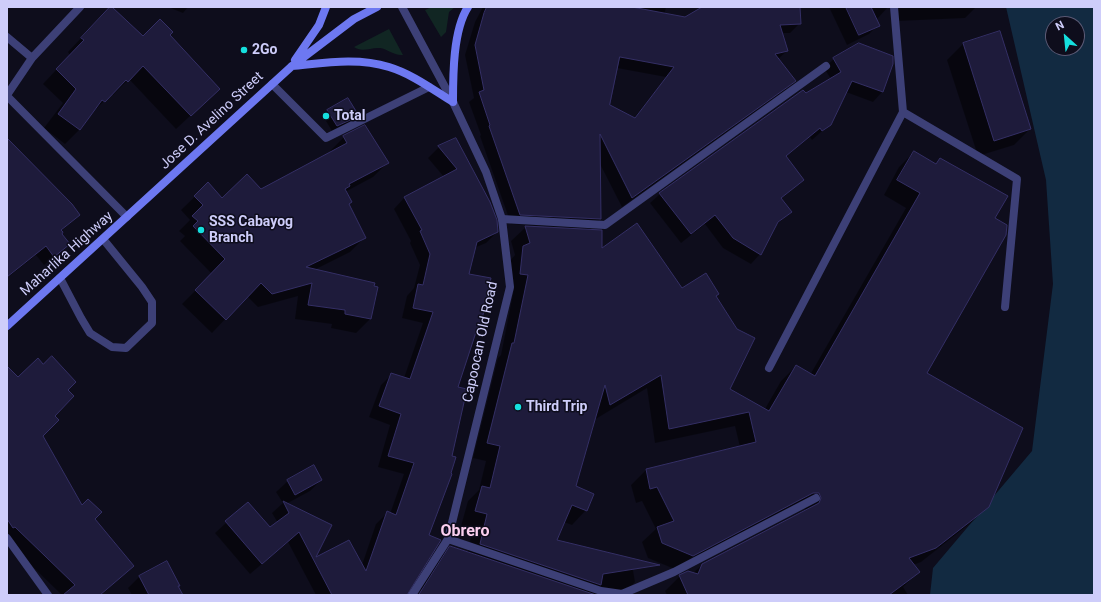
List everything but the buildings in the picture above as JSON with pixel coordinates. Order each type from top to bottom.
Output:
[{"type":"main road","points":[[292,66],[319,24],[326,7]]},
{"type":"main road","name":"Jose D. Avelino Street","points":[[127,217],[292,66],[354,19],[377,7]]},
{"type":"main road","points":[[453,102],[454,60],[459,32],[468,7]]},
{"type":"main road","points":[[292,66],[343,61],[366,62],[389,67],[415,78],[453,102]]},
{"type":"main road","name":"Maharlika Highway","points":[[7,326],[127,217]]},
{"type":"street","points":[[80,7],[32,58],[7,95],[127,217]]},
{"type":"street","name":"Capoocan Old Road","points":[[402,7],[453,102],[486,172],[502,219],[510,287],[448,539],[412,595]]},
{"type":"street","points":[[769,368],[903,112],[894,7]]},
{"type":"street","points":[[7,37],[32,58]]},
{"type":"street","points":[[502,219],[605,225],[826,66]]},
{"type":"street","points":[[272,84],[326,138],[429,87]]},
{"type":"street","points":[[903,112],[1017,179],[1005,307]]},
{"type":"street","points":[[60,278],[90,333],[112,347],[126,348],[152,323],[152,302],[142,287],[103,239]]},
{"type":"street","points":[[448,539],[601,593],[622,594],[668,575],[816,498]]},
{"type":"street","points":[[7,538],[48,595]]},
{"type":"green space","points":[[432,7],[455,7],[449,12],[446,32],[441,37],[425,10]]},
{"type":"green space","points":[[389,29],[403,55],[380,48],[360,50],[354,47]]},
{"type":"water","points":[[1006,7],[1094,7],[1094,595],[930,595],[933,568],[1032,451],[1053,284],[1046,180]]},
{"type":"place","name":"2Go","points":[[244,50]]},
{"type":"place","name":"Total","points":[[326,116]]},
{"type":"place","name":"SSS Cabayog Branch","points":[[201,230]]},
{"type":"place","name":"Third Trip","points":[[518,407]]},
{"type":"district","name":"Obrero","points":[[465,532]]}]
